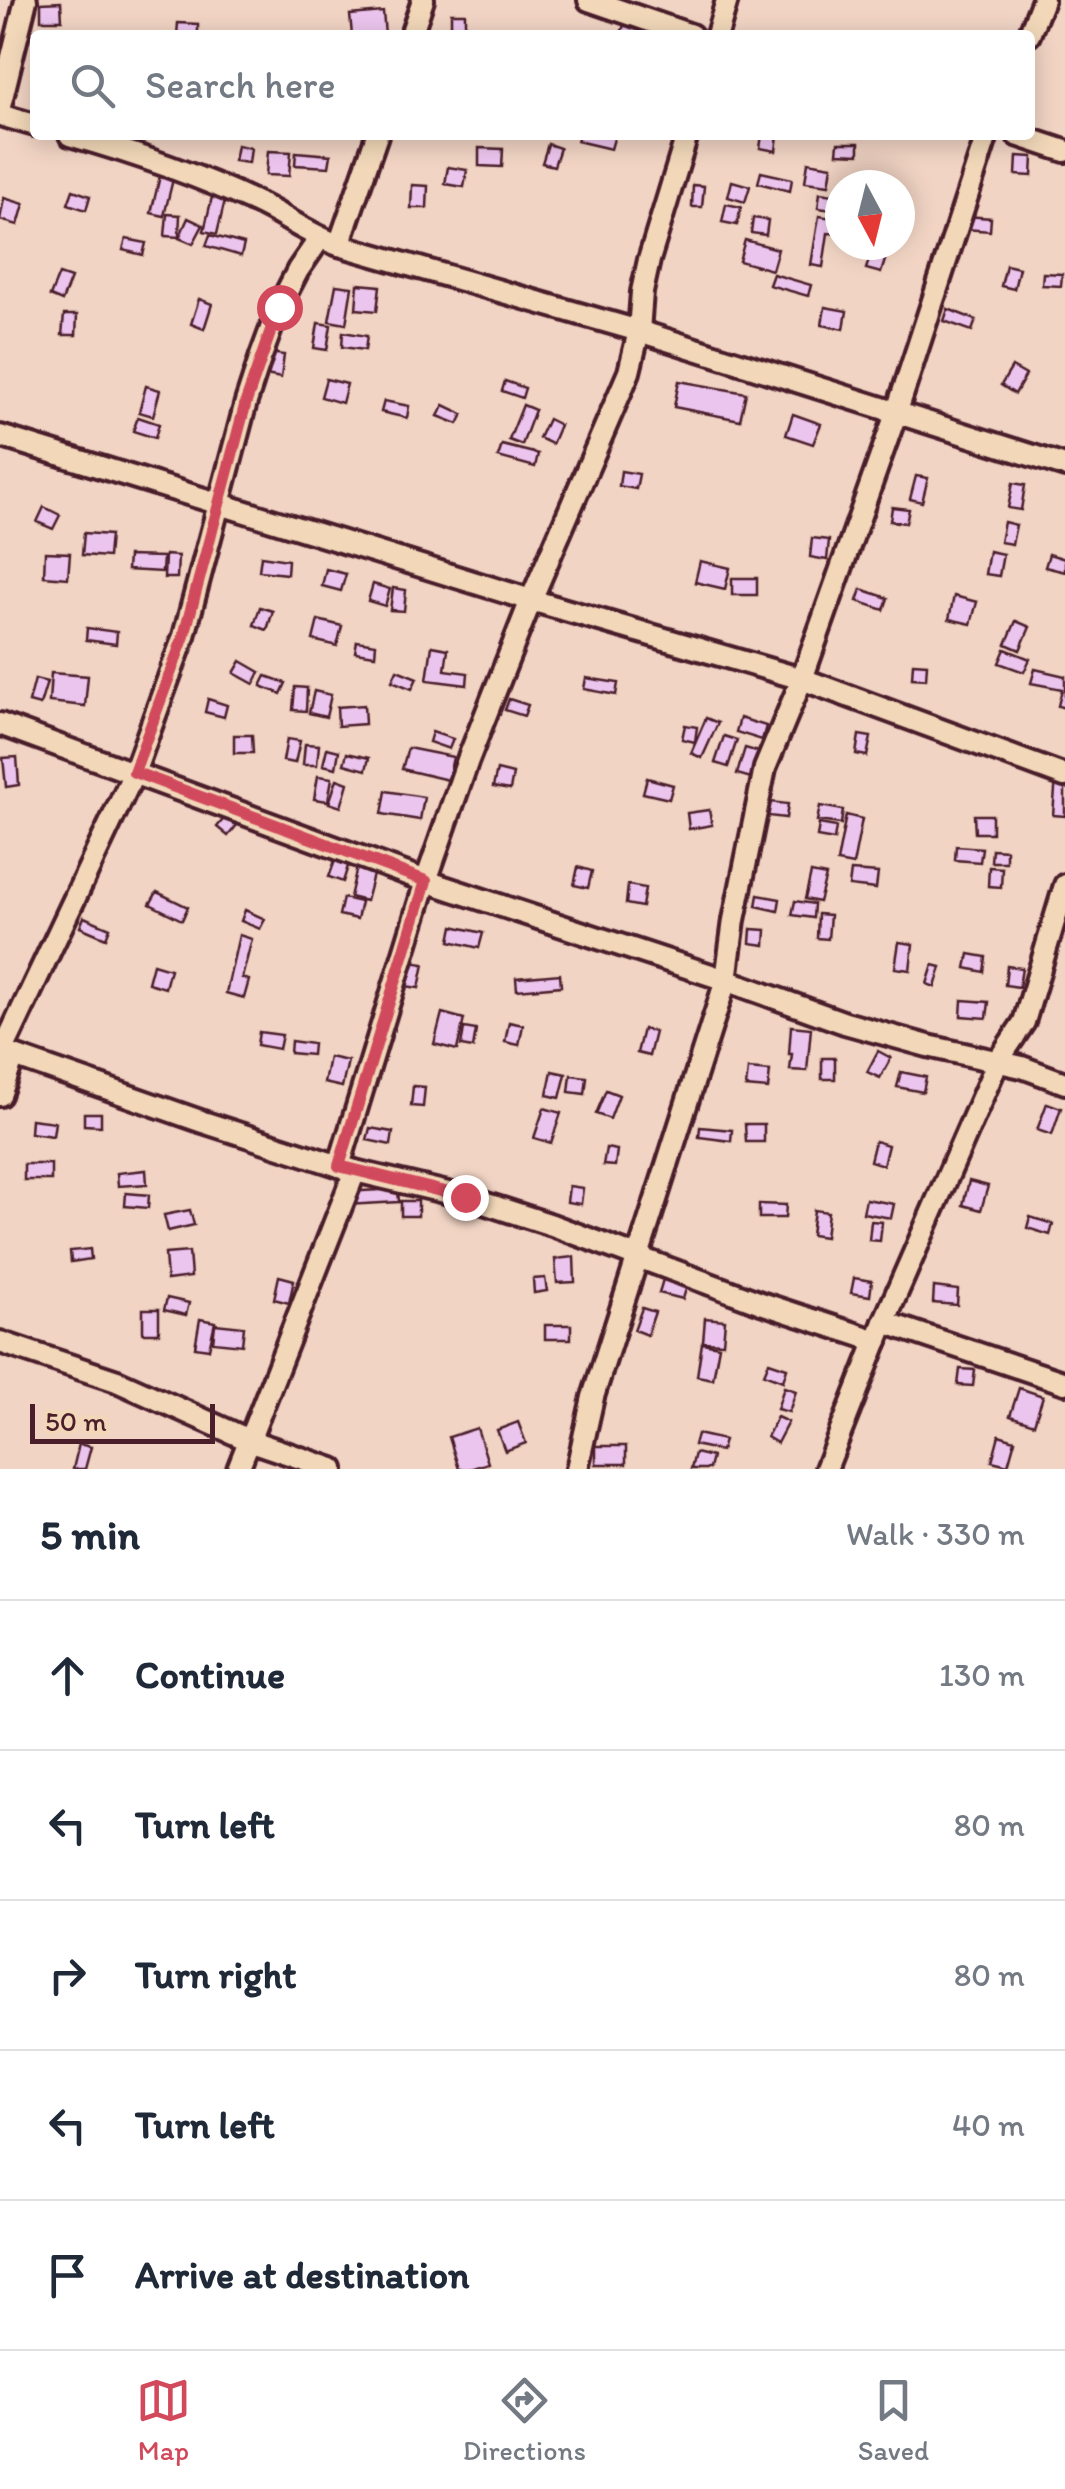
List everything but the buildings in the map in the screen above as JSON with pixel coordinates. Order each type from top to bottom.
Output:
[{"type":"street","points":[[0,106],[26,0]]},
{"type":"street","points":[[413,30],[423,0]]},
{"type":"street","points":[[589,0],[676,30]]},
{"type":"street","points":[[719,30],[728,0]]},
{"type":"street","points":[[1031,30],[1043,0]]},
{"type":"street","points":[[0,115],[30,124]]},
{"type":"street","points":[[87,140],[220,186],[330,242],[639,331],[1065,466]]},
{"type":"street","points":[[0,1096],[5,1053],[134,772],[184,636],[246,402],[279,307],[298,270],[330,242],[375,140]]},
{"type":"street","points":[[238,1469],[347,1168],[426,881],[468,760],[531,600],[629,372],[639,331],[648,260],[685,140]]},
{"type":"street","points":[[577,1469],[593,1397],[726,980],[736,909],[765,768],[802,679],[897,412],[985,140]]},
{"type":"street","points":[[1032,140],[1065,151]]},
{"type":"street","points":[[0,436],[802,679],[1065,776]]},
{"type":"street","points":[[0,724],[426,881],[845,1023],[1022,1067],[1065,1083]]},
{"type":"street","points":[[826,1469],[880,1332],[998,1061],[1024,1022],[1065,886]]},
{"type":"street","points":[[5,1053],[347,1168],[465,1197],[639,1256],[761,1303],[1065,1383]]},
{"type":"street","points":[[0,1342],[117,1381],[251,1440],[333,1469]]},
{"type":"route","points":[[279,307],[246,402],[184,636],[134,772],[426,881],[339,1166],[465,1197]]}]
